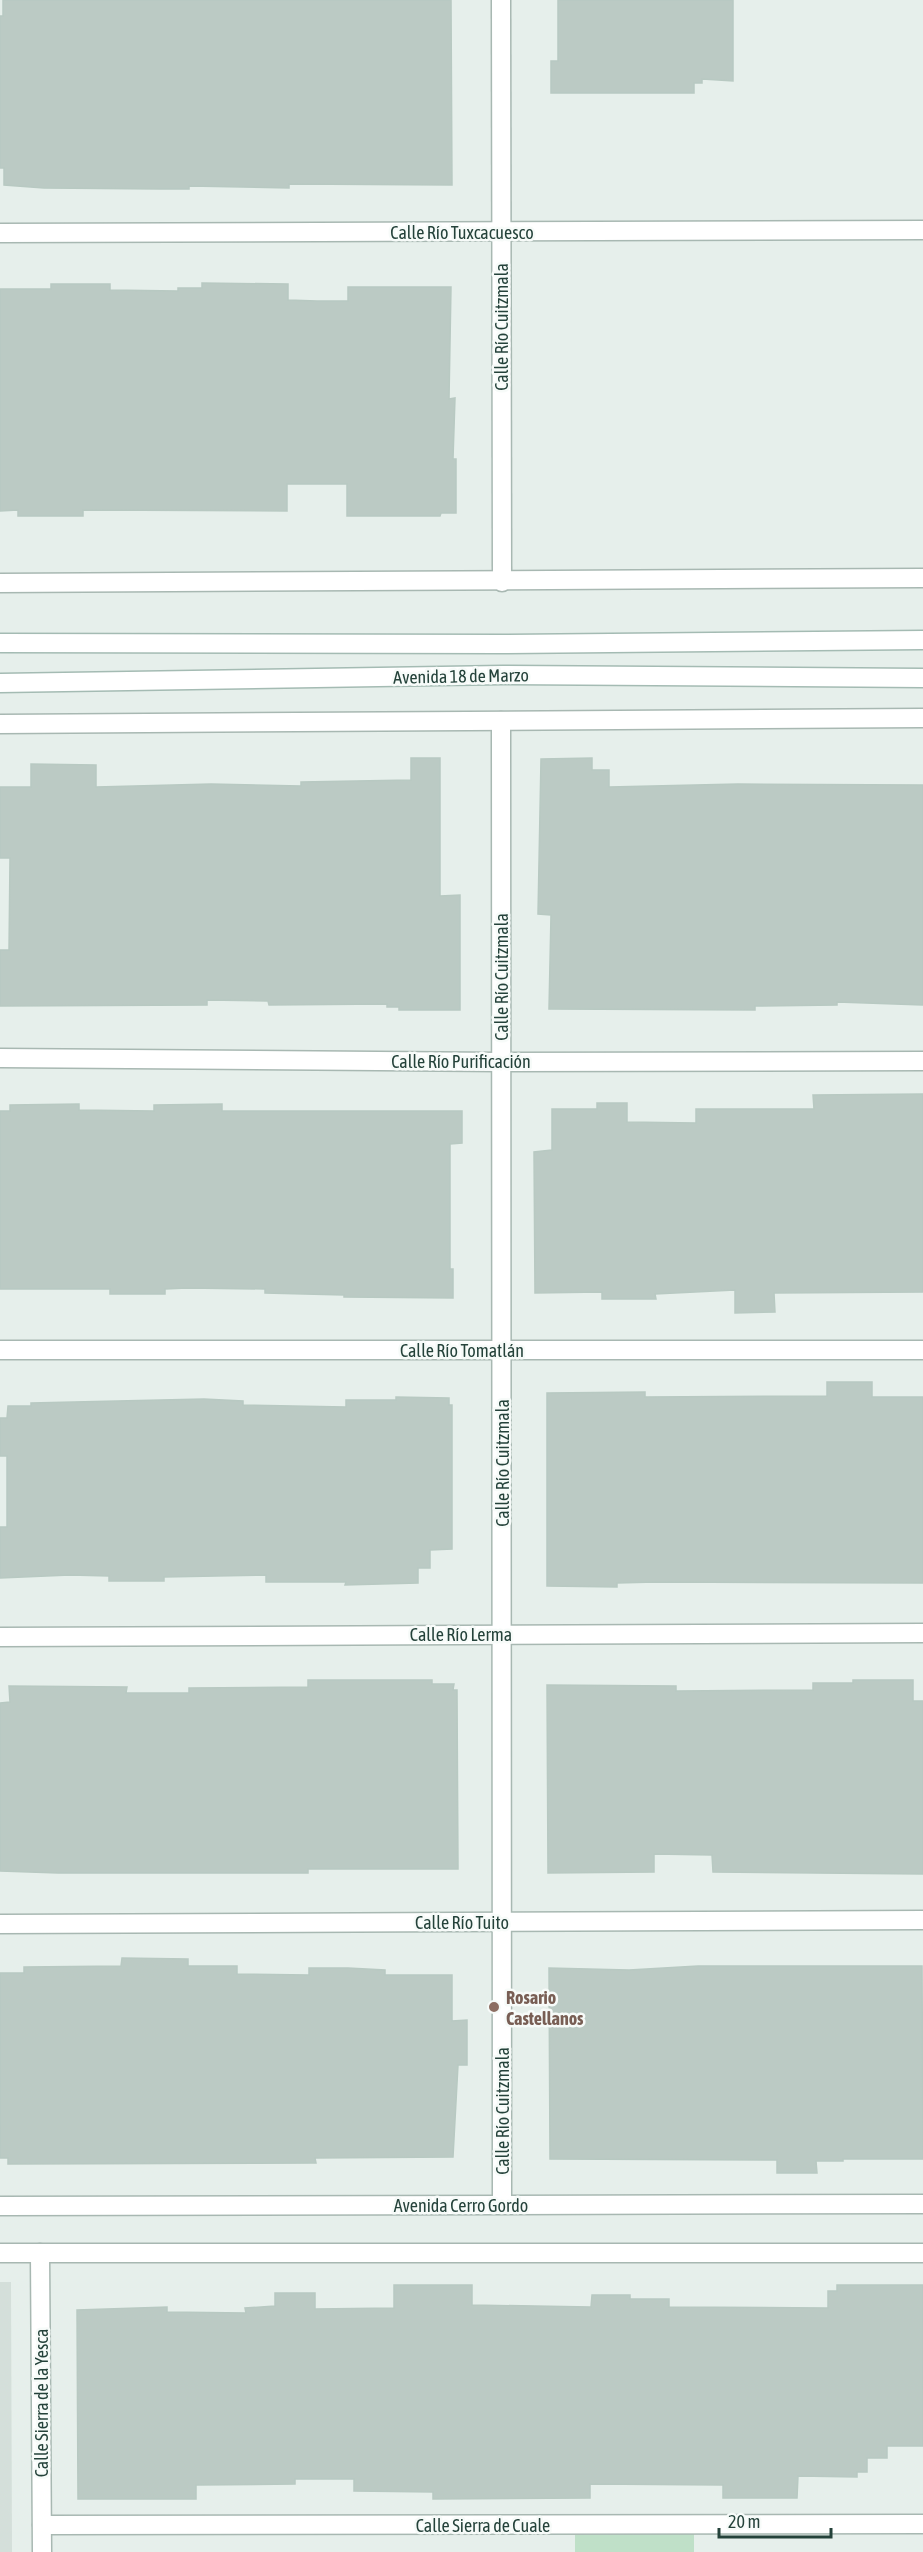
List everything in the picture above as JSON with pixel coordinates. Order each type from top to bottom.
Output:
[{"type":"street","name":"Calle Río Cuitzmala","points":[[501,0],[502,582]]},
{"type":"street","name":"Calle Río Tuxcacuesco","points":[[0,233],[923,230]]},
{"type":"street","points":[[0,583],[923,578]]},
{"type":"street","name":"Avenida 18 de Marzo","points":[[0,643],[502,644],[923,640]]},
{"type":"street","name":"Avenida 18 de Marzo","points":[[0,682],[494,675],[923,678]]},
{"type":"street","points":[[0,724],[923,718]]},
{"type":"street","name":"Calle Río Cuitzmala","points":[[501,721],[502,2205]]},
{"type":"street","name":"Calle Río Purificación","points":[[0,1058],[501,1062],[923,1061]]},
{"type":"street","name":"Calle Río Tomatlán","points":[[0,1350],[923,1350]]},
{"type":"street","name":"Calle Río Lerma","points":[[0,1637],[923,1633]]},
{"type":"street","name":"Calle Río Tuito","points":[[0,1924],[923,1920]]},
{"type":"street","name":"Avenida Cerro Gordo","points":[[0,2206],[923,2204]]},
{"type":"street","points":[[0,2253],[923,2253]]},
{"type":"street","name":"Calle Sierra de la Yesca","points":[[40,2253],[42,2552]]},
{"type":"street","name":"Calle Sierra de Cuale","points":[[42,2525],[923,2524]]},
{"type":"shaded area","points":[[0,2282],[11,2282],[12,2552],[0,2552]]},
{"type":"green space","points":[[694,2534],[694,2552],[575,2552],[575,2535]]},
{"type":"building","points":[[3,0],[451,0],[452,185],[289,184],[289,188],[189,186],[189,189],[159,189],[44,188],[4,185],[4,168],[0,168],[0,16],[3,16]]},
{"type":"building","points":[[558,0],[733,0],[733,81],[702,79],[702,83],[694,83],[694,93],[551,93],[551,61],[558,61]]},
{"type":"building","points":[[202,283],[288,284],[288,300],[317,301],[348,301],[348,287],[451,287],[449,399],[455,398],[453,459],[456,459],[456,513],[441,513],[440,516],[347,516],[347,484],[287,484],[287,511],[83,510],[83,516],[18,516],[18,510],[0,511],[0,289],[51,289],[51,284],[110,284],[110,290],[178,291],[178,288],[202,288]]},
{"type":"building","points":[[411,758],[440,758],[440,896],[460,895],[460,1010],[399,1010],[399,1007],[387,1007],[387,1004],[269,1005],[268,1001],[207,1000],[207,1005],[0,1006],[0,950],[9,950],[10,858],[0,858],[0,787],[31,787],[31,764],[96,765],[96,787],[211,784],[301,786],[301,782],[411,780]]},
{"type":"building","points":[[592,758],[592,770],[609,770],[609,787],[738,784],[923,785],[923,1005],[837,1002],[837,1005],[755,1006],[755,1010],[549,1009],[551,915],[538,914],[541,759]]},
{"type":"building","points":[[923,1094],[923,1292],[774,1293],[775,1312],[735,1313],[735,1290],[655,1294],[656,1299],[602,1299],[602,1292],[535,1293],[534,1152],[552,1150],[552,1109],[597,1109],[597,1103],[627,1103],[627,1122],[696,1123],[696,1109],[814,1109],[813,1095]]},
{"type":"building","points":[[79,1104],[79,1110],[154,1111],[154,1105],[222,1104],[222,1111],[462,1111],[462,1143],[450,1144],[450,1269],[453,1269],[453,1298],[344,1297],[344,1295],[265,1293],[265,1289],[187,1288],[165,1289],[165,1294],[110,1294],[110,1289],[0,1289],[0,1111],[10,1111],[10,1105]]},
{"type":"building","points":[[827,1382],[872,1382],[872,1397],[923,1397],[923,1583],[656,1582],[617,1583],[617,1587],[547,1586],[547,1393],[645,1392],[645,1397],[827,1396]]},
{"type":"building","points":[[396,1397],[449,1398],[449,1405],[452,1405],[452,1549],[430,1550],[430,1568],[418,1568],[418,1583],[345,1585],[346,1582],[266,1582],[266,1575],[164,1577],[164,1581],[109,1581],[109,1576],[70,1575],[0,1578],[0,1527],[7,1527],[7,1456],[0,1456],[0,1418],[7,1418],[8,1406],[31,1406],[31,1403],[204,1399],[243,1401],[243,1405],[346,1407],[346,1400],[396,1400]]},
{"type":"building","points":[[308,1680],[432,1680],[432,1684],[454,1684],[453,1690],[457,1690],[458,1869],[308,1869],[308,1873],[0,1871],[0,1703],[10,1702],[9,1686],[127,1687],[126,1693],[189,1693],[189,1688],[308,1687]]},
{"type":"building","points":[[853,1680],[913,1680],[913,1701],[923,1701],[923,1874],[713,1872],[712,1855],[654,1854],[654,1872],[548,1873],[547,1685],[676,1686],[676,1691],[813,1690],[813,1683],[853,1683]]},
{"type":"building","points":[[122,1958],[188,1959],[188,1966],[237,1966],[237,1974],[309,1975],[309,1968],[348,1968],[385,1970],[385,1975],[452,1975],[452,2021],[467,2020],[467,2065],[458,2065],[453,2157],[315,2158],[316,2163],[8,2164],[8,2158],[0,2158],[0,1973],[24,1973],[24,1967],[121,1966]]},
{"type":"building","points":[[698,1966],[922,1966],[923,2159],[816,2161],[817,2173],[777,2173],[777,2160],[550,2159],[549,1968],[629,1970]]},
{"type":"building","points":[[394,2285],[472,2285],[472,2305],[591,2307],[592,2295],[630,2295],[630,2299],[669,2299],[669,2307],[828,2308],[828,2291],[837,2291],[837,2285],[923,2285],[923,2446],[887,2446],[887,2458],[867,2458],[867,2472],[857,2472],[857,2477],[798,2476],[797,2498],[723,2498],[723,2485],[590,2484],[590,2498],[433,2499],[433,2492],[354,2491],[354,2479],[295,2479],[295,2484],[196,2485],[196,2499],[78,2499],[77,2310],[167,2307],[167,2312],[246,2313],[245,2308],[275,2306],[275,2293],[315,2293],[315,2309],[394,2308]]},
{"type":"place","name":"Rosario Castellanos","points":[[494,2007]]}]
